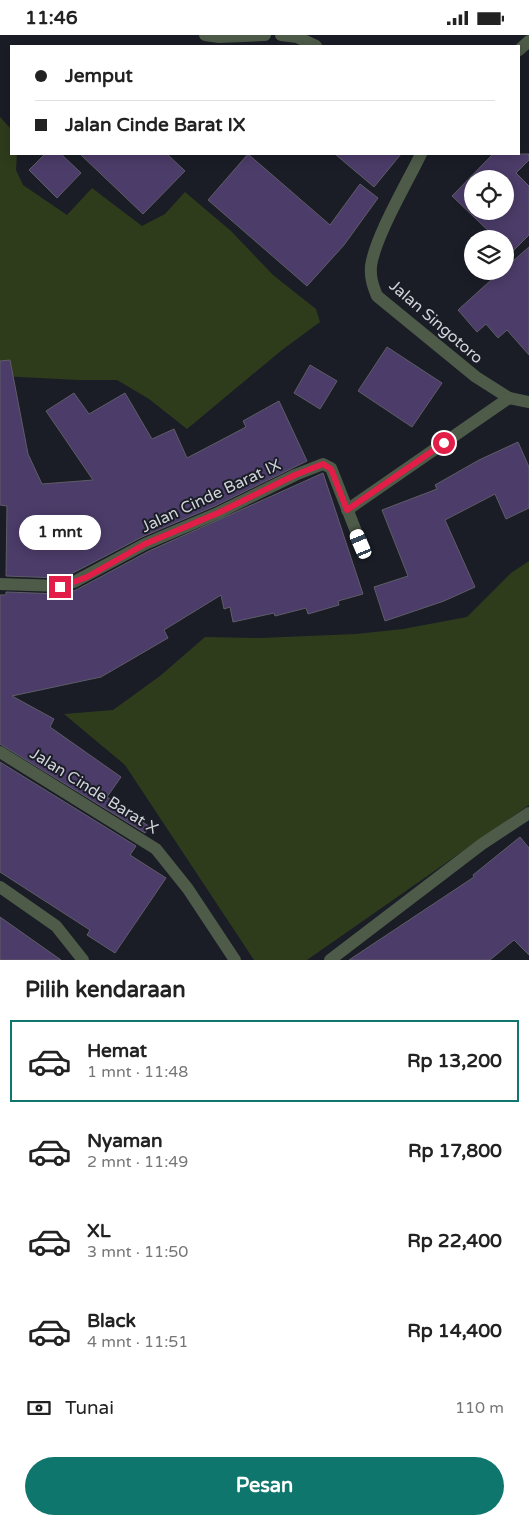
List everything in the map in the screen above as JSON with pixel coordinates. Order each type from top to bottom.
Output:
[{"type":"street","points":[[205,35],[219,37],[265,35]]},
{"type":"street","points":[[281,35],[297,37],[314,45]]},
{"type":"street","name":"Jalan Singotoro","points":[[421,155],[376,249],[371,267],[371,283],[377,296],[476,377],[509,398],[529,402]]},
{"type":"street","points":[[347,510],[509,398]]},
{"type":"street","name":"Jalan Cinde Barat IX","points":[[0,583],[60,587],[74,582],[145,544],[218,513],[295,475],[323,464],[331,469],[361,544]]},
{"type":"street","name":"Jalan Cinde Barat X","points":[[0,751],[156,849],[188,889],[235,960]]},
{"type":"street","points":[[330,960],[482,844],[529,813]]},
{"type":"street","points":[[0,887],[56,926],[83,960]]},
{"type":"green space","points":[[0,117],[10,128],[10,155],[17,155],[16,170],[23,185],[67,215],[92,188],[142,226],[165,214],[185,192],[231,231],[273,275],[316,309],[320,322],[282,350],[187,429],[149,399],[117,380],[0,376]]},
{"type":"green space","points":[[529,561],[529,805],[307,960],[254,960],[125,765],[64,714],[113,710],[160,676],[205,637],[260,638],[356,634],[403,629],[467,617],[511,573]]},
{"type":"building","points":[[529,154],[529,160],[516,173],[529,186],[529,235],[514,250],[514,230],[488,230],[477,220],[514,220],[514,170],[477,170],[492,155]]},
{"type":"building","points":[[44,155],[62,155],[81,173],[57,198],[29,170]]},
{"type":"building","points":[[81,155],[168,155],[185,171],[143,214]]},
{"type":"building","points":[[247,155],[330,225],[360,184],[378,198],[344,245],[307,286],[208,200]]},
{"type":"building","points":[[336,155],[400,155],[374,187]]},
{"type":"building","points":[[464,184],[464,207],[452,196]]},
{"type":"building","points":[[529,247],[529,355],[507,330],[498,338],[486,324],[477,332],[458,310],[491,280],[514,280],[514,260]]},
{"type":"building","points":[[387,347],[442,383],[412,427],[358,391]]},
{"type":"building","points":[[10,360],[28,454],[42,484],[93,480],[46,411],[74,393],[89,414],[125,393],[152,439],[174,429],[187,458],[246,427],[243,421],[279,401],[307,461],[215,506],[142,537],[71,574],[59,578],[6,576],[7,506],[0,505],[0,361]]},
{"type":"building","points":[[310,365],[337,381],[320,409],[294,393]]},
{"type":"building","points":[[518,442],[529,467],[529,508],[506,519],[495,494],[445,520],[475,587],[444,601],[385,621],[374,587],[408,576],[382,510],[437,489],[435,485],[479,460]]},
{"type":"building","points":[[323,473],[363,594],[338,601],[339,605],[308,614],[306,608],[275,616],[274,613],[233,622],[230,607],[224,609],[221,595],[164,630],[168,638],[101,677],[12,696],[54,719],[50,727],[121,777],[107,797],[150,827],[145,833],[0,744],[0,595],[6,595],[6,592],[60,594],[76,590],[149,551]]},
{"type":"building","points":[[0,762],[136,846],[130,855],[166,878],[115,953],[87,935],[90,930],[0,872]]},
{"type":"building","points":[[520,837],[529,848],[529,955],[514,940],[490,960],[349,960],[474,877],[473,875]]},
{"type":"building","points":[[0,917],[61,960],[0,960]]},
{"type":"route","points":[[60,587],[87,577],[145,544],[218,513],[295,475],[323,464],[328,465],[331,469],[347,510],[444,443]]}]
